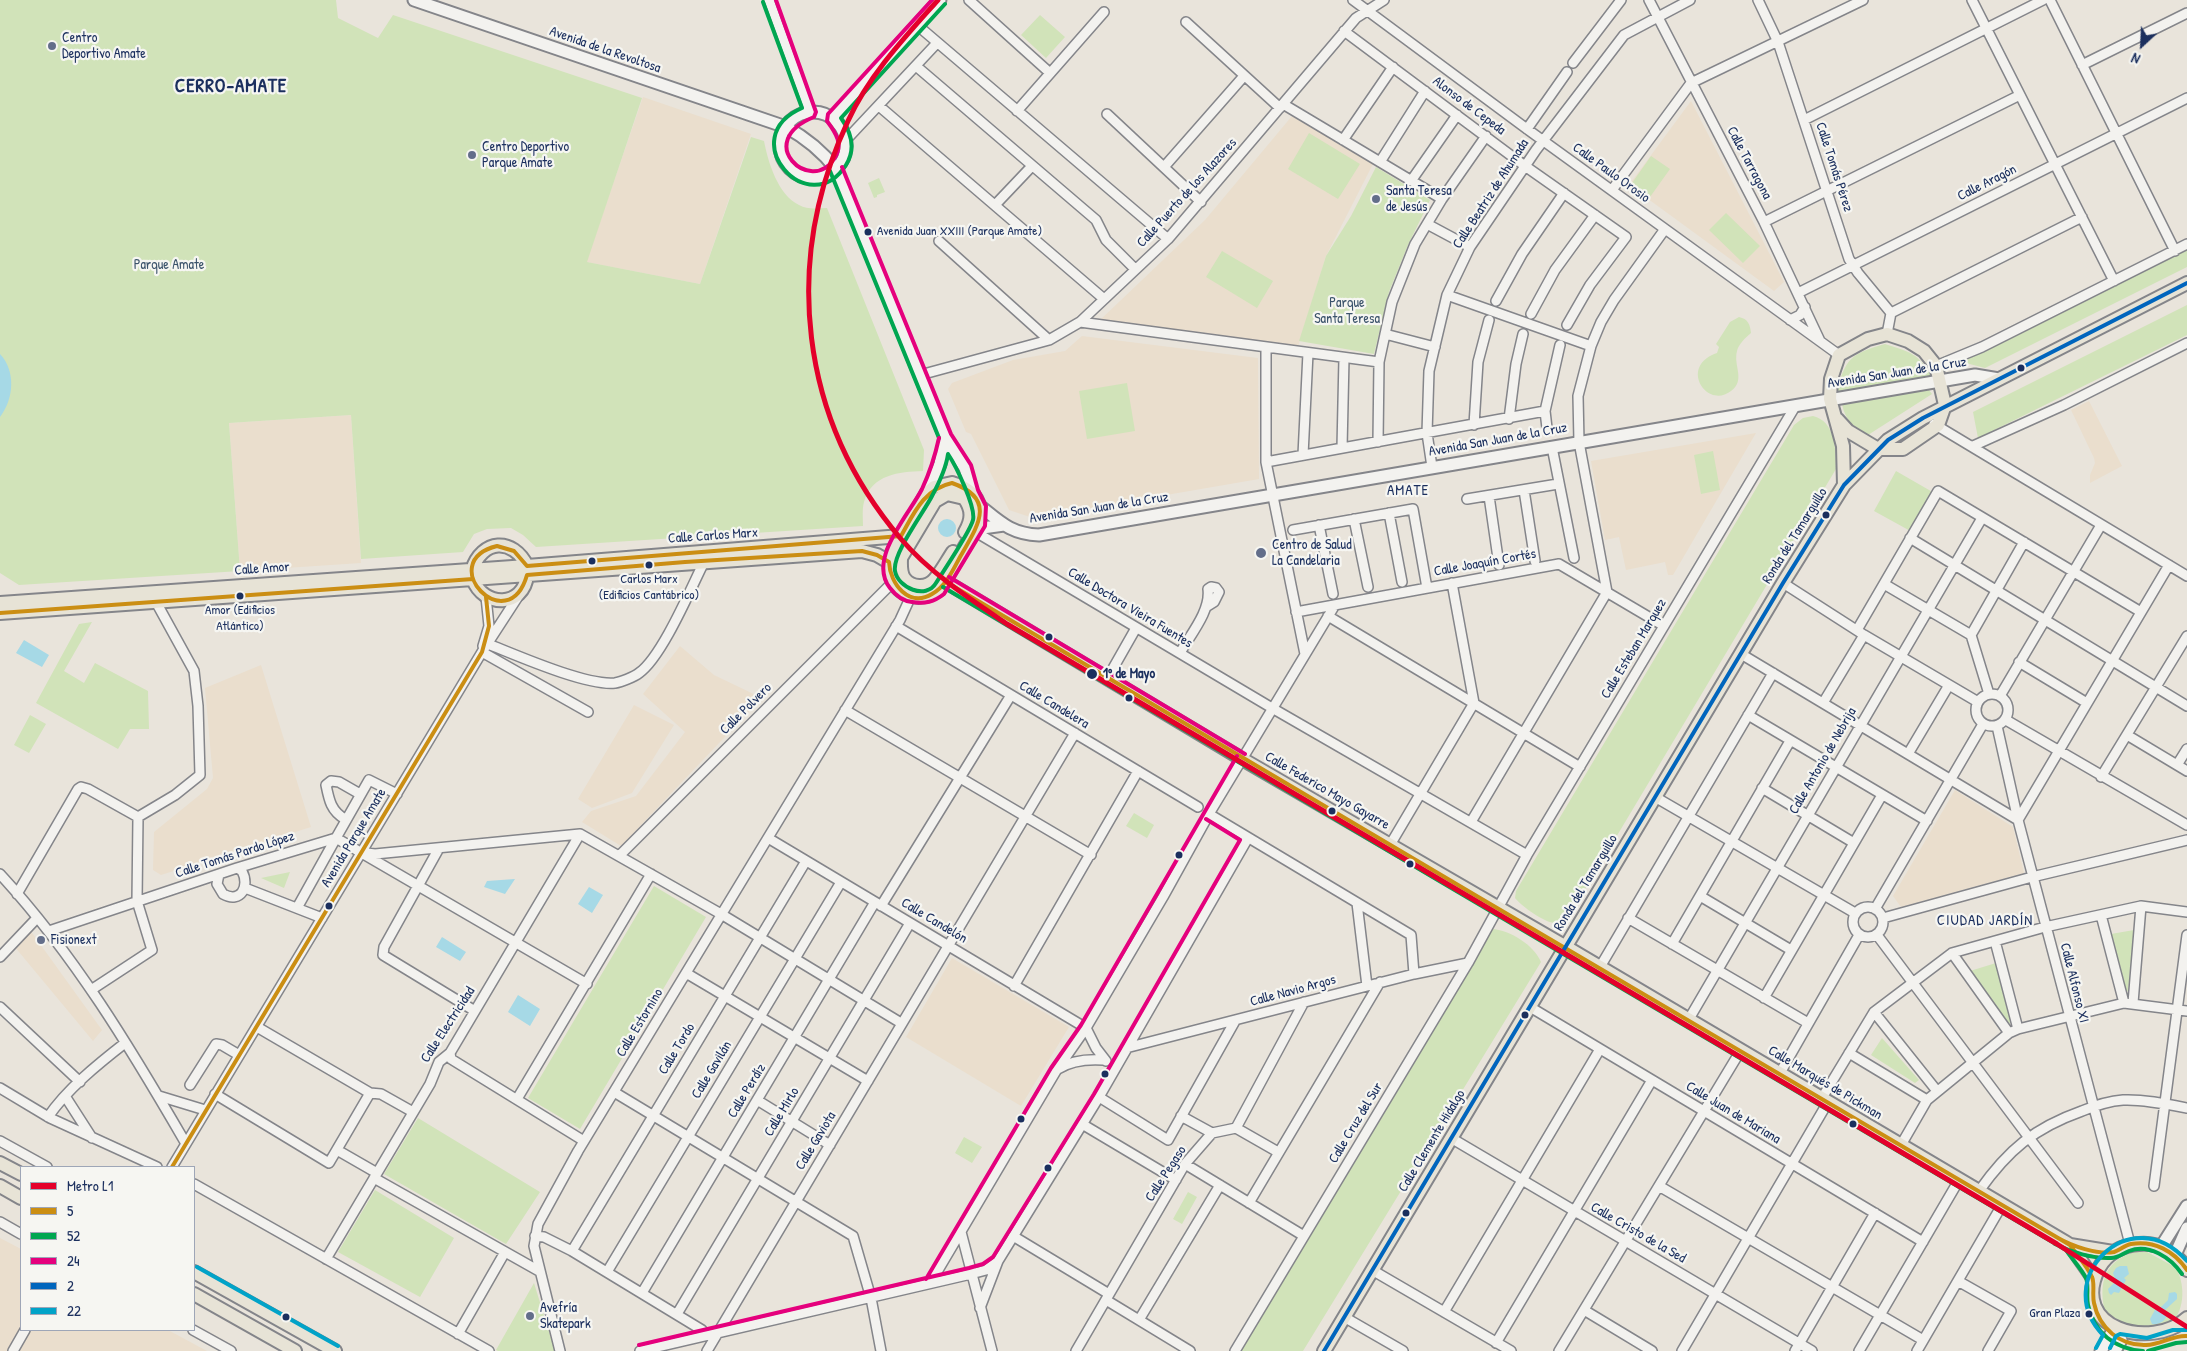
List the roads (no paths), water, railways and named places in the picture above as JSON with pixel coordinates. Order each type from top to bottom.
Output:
[{"type":"main road","name":"Ronda del Tamarguillo","points":[[1566,947],[1783,583],[1844,485],[1888,440],[1923,418],[2187,283]]},
{"type":"main road","points":[[1837,419],[1848,431],[1878,449],[1903,449],[1938,426],[1945,406],[1936,366],[1924,352],[1908,341],[1887,334],[1868,339],[1839,355],[1831,379],[1830,399],[1843,446],[1844,485]]},
{"type":"main road","points":[[952,483],[964,486],[972,492],[980,506],[980,514],[975,530],[947,580],[932,595],[922,597],[911,596],[900,591],[889,573],[889,562],[901,536],[927,493],[934,487],[952,483]]},
{"type":"main road","points":[[947,580],[948,567],[953,552],[972,519],[969,504],[964,498],[947,494],[935,501],[901,558],[901,569],[905,579],[913,585],[927,585],[935,580],[953,552]]},
{"type":"main road","name":"Calle Carlos Marx","points":[[526,576],[901,536]]},
{"type":"main road","points":[[498,545],[508,546],[516,550],[523,558],[526,576],[512,598],[504,601],[486,597],[480,593],[472,574],[475,560],[481,553],[498,545]]},
{"type":"main road","name":"Calle Carlos Marx","points":[[526,576],[862,551],[877,555],[889,562]]},
{"type":"main road","name":"Calle Amor","points":[[2,608],[156,602],[472,574]]},
{"type":"main road","name":"Calle Amor","points":[[2,608],[472,574],[526,576]]},
{"type":"main road","name":"Calle Federico Mayo Gayarre","points":[[947,580],[1106,679],[1566,947]]},
{"type":"main road","name":"Calle Marqués de Pickman","points":[[1566,947],[2070,1245]]},
{"type":"main road","name":"Calle Clemente Hidalgo","points":[[1324,1351],[1566,947]]},
{"type":"main road","points":[[0,1163],[20,1173]]},
{"type":"main road","points":[[0,1186],[20,1197]]},
{"type":"main road","points":[[2187,1270],[2176,1256],[2161,1247],[2146,1243],[2130,1244],[2113,1252],[2101,1264],[2093,1278],[2092,1300],[2096,1316],[2116,1342],[2147,1345],[2159,1342],[2173,1334],[2187,1318]]},
{"type":"main road","points":[[2070,1245],[2113,1252]]},
{"type":"main road","points":[[2070,1245],[2093,1278]]},
{"type":"main road","points":[[195,1273],[336,1351]]},
{"type":"main road","points":[[195,1295],[295,1351]]},
{"type":"main road","points":[[2173,1334],[2187,1336]]},
{"type":"street","name":"Avenida de la Revoltosa","points":[[414,0],[786,127],[826,156],[836,169],[945,437],[965,468],[972,492]]},
{"type":"street","points":[[769,0],[810,112]]},
{"type":"street","points":[[832,118],[940,0]]},
{"type":"street","points":[[968,0],[1050,73]]},
{"type":"street","name":"Calle Paulo Orosio","points":[[1353,0],[1543,141],[1839,355]]},
{"type":"street","name":"Calle Puerto de los Alazores","points":[[920,375],[1049,340],[1080,322],[1168,239],[1356,18],[1384,0]]},
{"type":"street","points":[[1573,63],[1621,0]]},
{"type":"street","name":"Calle Tarragona","points":[[1649,0],[1764,222],[1820,341]]},
{"type":"street","name":"Calle Beatriz de Ahumada","points":[[1432,467],[1427,433],[1429,371],[1447,295],[1470,247],[1543,141],[1624,35],[1690,0]]},
{"type":"street","name":"Calle Tomás Pérez","points":[[1758,0],[1778,42],[1853,266],[1891,313]]},
{"type":"street","points":[[1612,190],[1691,83],[1863,0]]},
{"type":"street","points":[[1972,0],[2114,281]]},
{"type":"street","points":[[1804,120],[2044,0]]},
{"type":"street","points":[[2050,0],[2175,251]]},
{"type":"street","points":[[1017,111],[1104,12]]},
{"type":"street","points":[[2082,65],[2187,13]]},
{"type":"street","points":[[1186,22],[1244,76],[1282,106],[1344,140],[1442,199]]},
{"type":"street","points":[[917,25],[1168,239]]},
{"type":"street","name":"Alonso de Cepeda","points":[[1344,31],[1525,166],[1626,237],[1590,285],[1567,325]]},
{"type":"street","points":[[846,140],[880,106],[937,43]]},
{"type":"street","points":[[916,66],[1096,220],[1106,240],[1136,269]]},
{"type":"street","points":[[1344,140],[1393,67]]},
{"type":"street","points":[[1527,129],[1567,72]]},
{"type":"street","points":[[1164,167],[1244,76]]},
{"type":"street","points":[[1380,162],[1425,91]]},
{"type":"street","points":[[1764,222],[2020,95]]},
{"type":"street","name":"Calle Aragón","points":[[1798,293],[2187,98]]},
{"type":"street","points":[[880,106],[1104,299]]},
{"type":"street","points":[[810,112],[832,118],[844,132],[846,140],[846,151],[843,160],[836,169],[823,177],[807,178],[792,171],[786,165],[780,150],[780,142],[786,127],[792,120],[810,112]]},
{"type":"street","points":[[1107,114],[1201,202]]},
{"type":"street","points":[[1411,181],[1458,115]]},
{"type":"street","points":[[1378,442],[1379,362],[1392,302],[1415,244],[1442,199],[1486,136]]},
{"type":"street","points":[[995,205],[1032,166]]},
{"type":"street","points":[[1496,301],[1522,254],[1564,193]]},
{"type":"street","points":[[1531,314],[1555,270],[1595,215]]},
{"type":"street","points":[[1887,334],[1891,313],[2082,217]]},
{"type":"street","points":[[1427,224],[1470,247]]},
{"type":"street","points":[[1471,822],[1607,592],[1579,442],[1578,396],[1591,346],[1614,300],[1665,230]]},
{"type":"street","points":[[938,241],[1049,340]]},
{"type":"street","points":[[1936,366],[1982,347],[2187,244]]},
{"type":"street","points":[[1447,295],[1591,346]]},
{"type":"street","points":[[1790,320],[1800,315],[1805,307]]},
{"type":"street","points":[[1474,425],[1478,362],[1489,320]]},
{"type":"street","points":[[1080,322],[1379,362]]},
{"type":"street","points":[[1385,334],[1435,347]]},
{"type":"street","points":[[1509,418],[1516,364],[1523,334]]},
{"type":"street","points":[[1973,446],[2064,406],[2187,343]]},
{"type":"street","points":[[1547,428],[1545,411],[1560,345]]},
{"type":"street","points":[[1266,347],[1266,462],[1305,654]]},
{"type":"street","points":[[1303,455],[1308,353]]},
{"type":"street","points":[[1342,448],[1344,358]]},
{"type":"street","name":"Avenida San Juan de la Cruz","points":[[980,506],[1004,525],[1023,534],[1038,535],[1975,375],[1999,379]]},
{"type":"street","name":"Calle Esteban Marquez","points":[[1498,908],[1527,855],[1796,405]]},
{"type":"street","points":[[1266,462],[1545,411]]},
{"type":"street","points":[[1923,418],[1973,446],[2187,576]]},
{"type":"street","points":[[927,493],[940,464],[945,437]]},
{"type":"street","points":[[1552,447],[1574,558]]},
{"type":"street","points":[[1467,499],[1558,484]]},
{"type":"street","points":[[1524,490],[1535,561]]},
{"type":"street","points":[[1822,703],[1884,584],[1938,491],[2142,612]]},
{"type":"street","points":[[1489,496],[1499,565]]},
{"type":"street","points":[[1293,530],[1413,509],[1427,588]]},
{"type":"street","points":[[1390,513],[1402,582]]},
{"type":"street","name":"Calle Antonio de Nebrija","points":[[1688,1019],[1982,518]]},
{"type":"street","points":[[1354,519],[1368,587]]},
{"type":"street","points":[[2000,696],[2101,524]]},
{"type":"street","points":[[975,530],[1004,525]]},
{"type":"street","points":[[1319,525],[1333,594]]},
{"type":"street","name":"Calle Doctora Vieira Fuentes","points":[[975,530],[1136,628],[1527,855]]},
{"type":"street","points":[[1910,538],[2187,706]]},
{"type":"street","points":[[1971,635],[2024,542]]},
{"type":"street","points":[[485,648],[590,680],[615,683],[639,673],[654,659],[704,562]]},
{"type":"street","name":"Calle Joaquín Cortés","points":[[1296,612],[1559,564],[1664,626]]},
{"type":"street","points":[[1741,654],[1950,781],[2018,820],[2169,565]]},
{"type":"street","name":"Avenida Parque Amate","points":[[173,1166],[485,648],[526,576]]},
{"type":"street","name":"Calle Polvero","points":[[619,856],[893,582]]},
{"type":"street","points":[[1390,845],[1474,703],[1452,583]]},
{"type":"street","points":[[1783,583],[1860,632],[1978,702]]},
{"type":"street","points":[[1884,584],[1971,635],[1989,694]]},
{"type":"street","name":"Calle Estornino","points":[[560,1351],[534,1246],[540,1236],[538,1224],[584,1141],[896,626],[911,596]]},
{"type":"street","name":"Avenida Parque Amate","points":[[485,648],[489,626],[486,597]]},
{"type":"street","points":[[138,817],[175,795],[200,775],[198,706],[194,671],[156,602]]},
{"type":"street","points":[[931,1282],[1056,1071],[1086,1028],[1209,814],[1335,605]]},
{"type":"street","points":[[1180,653],[1206,607]]},
{"type":"street","points":[[1328,616],[1580,767]]},
{"type":"street","name":"Calle Candelera","points":[[896,626],[1198,807]]},
{"type":"street","points":[[1106,679],[1136,628]]},
{"type":"street","points":[[2101,777],[2187,637]]},
{"type":"street","points":[[485,648],[588,712]]},
{"type":"street","points":[[2019,662],[2087,703]]},
{"type":"street","points":[[1600,967],[1773,673]]},
{"type":"street","points":[[1908,754],[1949,685]]},
{"type":"street","points":[[1989,694],[2000,696],[2004,699],[2009,710],[2006,720],[1997,726],[1983,724],[1976,712],[1978,702],[1989,694]]},
{"type":"street","name":"Calle Perdíz","points":[[642,1293],[829,980],[1011,695]]},
{"type":"street","points":[[845,710],[1090,855]]},
{"type":"street","points":[[1748,715],[1927,821]]},
{"type":"street","points":[[2006,720],[2101,777],[2187,825]]},
{"type":"street","points":[[1875,909],[1983,724]]},
{"type":"street","name":"Calle Alfonso XI","points":[[1997,726],[2032,877],[2130,1244]]},
{"type":"street","name":"Calle Gaviota","points":[[707,1351],[1075,734]]},
{"type":"street","points":[[2127,735],[2187,771]]},
{"type":"street","points":[[1672,944],[1790,741]]},
{"type":"street","points":[[2177,765],[2187,749]]},
{"type":"street","points":[[1014,986],[1138,771]]},
{"type":"street","points":[[345,820],[332,808],[326,785],[331,780],[339,782],[360,794]]},
{"type":"street","points":[[297,908],[369,780],[397,794]]},
{"type":"street","points":[[17,894],[78,789],[81,787],[95,792],[138,817]]},
{"type":"street","points":[[1762,788],[1854,843]]},
{"type":"street","points":[[1764,998],[1882,795]]},
{"type":"street","points":[[1655,797],[1855,913]]},
{"type":"street","points":[[1209,814],[1411,935],[1414,974]]},
{"type":"street","points":[[91,990],[152,950],[137,901],[138,817]]},
{"type":"street","points":[[361,852],[375,854],[438,850],[580,834],[721,914],[902,1024]]},
{"type":"street","name":"Calle Electricidad","points":[[326,1259],[430,1084],[439,1062],[450,1053],[580,834]]},
{"type":"street","points":[[336,838],[586,984]]},
{"type":"street","name":"Calle Tomás Pardo López","points":[[49,931],[237,868],[336,838]]},
{"type":"street","name":"Calle Candelón","points":[[768,838],[1086,1028]]},
{"type":"street","points":[[980,1308],[998,1261],[1099,1097],[1115,1066],[1248,838]]},
{"type":"street","points":[[1883,918],[2032,877],[2187,840]]},
{"type":"street","points":[[438,850],[384,947],[383,955],[475,1011]]},
{"type":"street","name":"Calle Tordo","points":[[572,1252],[806,861]]},
{"type":"street","points":[[219,874],[218,885],[226,896],[239,894],[245,888],[246,878],[242,871],[237,868]]},
{"type":"street","points":[[517,1099],[651,874]]},
{"type":"street","points":[[2,879],[49,931],[91,990],[186,1142]]},
{"type":"street","name":"Calle Gavilán","points":[[607,1272],[842,882]]},
{"type":"street","points":[[245,888],[322,918]]},
{"type":"street","points":[[1700,896],[1791,950]]},
{"type":"street","points":[[1357,903],[1367,986]]},
{"type":"street","points":[[1682,1351],[1792,1164],[1849,1053],[1874,1012],[1952,953],[2046,927],[2141,906],[2187,912]]},
{"type":"street","points":[[2129,1003],[2141,906]]},
{"type":"street","points":[[1866,907],[1875,909],[1883,918],[1883,927],[1877,935],[1868,938],[1859,935],[1852,922],[1855,913],[1866,907]]},
{"type":"street","name":"Calle Cruz del Sur","points":[[1235,1351],[1468,963],[1498,908]]},
{"type":"street","points":[[2101,915],[2129,1003]]},
{"type":"street","points":[[0,957],[37,918]]},
{"type":"street","points":[[1628,918],[1808,1023]]},
{"type":"street","name":"Calle Mirlo","points":[[677,1314],[910,923]]},
{"type":"street","points":[[1780,1073],[1859,935]]},
{"type":"street","points":[[1877,935],[2078,1204]]},
{"type":"street","points":[[2154,1186],[2187,935]]},
{"type":"street","points":[[1995,941],[2014,1031]]},
{"type":"street","points":[[1952,953],[2014,1031]]},
{"type":"street","name":"Calle Navio Argos","points":[[1126,1048],[1380,982],[1468,963]]},
{"type":"street","points":[[686,973],[868,1081]]},
{"type":"street","points":[[1249,1203],[1380,982]]},
{"type":"street","points":[[1236,1128],[1304,1002]]},
{"type":"street","points":[[1901,1145],[1927,1100],[2014,1031],[2068,1016],[2129,1003],[2187,1011]]},
{"type":"street","points":[[0,1007],[80,1082]]},
{"type":"street","name":"Calle Juan de Mariana","points":[[1530,1007],[1923,1242]]},
{"type":"street","points":[[1874,1012],[1937,1091]]},
{"type":"street","points":[[1099,1097],[1168,1140],[1235,1020]]},
{"type":"street","points":[[257,1027],[370,1093],[381,1094],[413,1112]]},
{"type":"street","points":[[1086,1028],[1104,1060]]},
{"type":"street","points":[[48,1117],[56,1104],[125,1043]]},
{"type":"street","points":[[190,1085],[216,1044],[222,1045],[239,1055]]},
{"type":"street","points":[[1444,1312],[1600,1049]]},
{"type":"street","points":[[1559,1351],[1741,1050]]},
{"type":"street","points":[[450,1053],[451,1059],[584,1141]]},
{"type":"street","points":[[1849,1053],[1927,1100]]},
{"type":"street","points":[[1056,1071],[1065,1064],[1084,1059],[1104,1060],[1115,1066]]},
{"type":"street","points":[[1496,1342],[1652,1080]]},
{"type":"street","points":[[0,1088],[48,1117],[155,1166]]},
{"type":"street","points":[[614,1092],[795,1203],[853,1236],[870,1298],[881,1351]]},
{"type":"street","points":[[215,1094],[329,1163],[370,1093]]},
{"type":"street","points":[[65,1096],[93,1138]]},
{"type":"street","points":[[159,1096],[205,1110]]},
{"type":"street","points":[[757,1100],[830,1145]]},
{"type":"street","points":[[1979,1191],[1996,1166],[2027,1138],[2056,1120],[2092,1107],[2122,1100],[2187,1108]]},
{"type":"street","points":[[1181,1116],[1212,1133],[1236,1128],[1278,1152]]},
{"type":"street","points":[[1082,1124],[1176,1180]]},
{"type":"street","name":"Calle Pegaso","points":[[1076,1351],[1185,1164],[1212,1133]]},
{"type":"street","name":"Calle Cristo de la Sed","points":[[1451,1138],[1715,1294],[1797,1347],[1812,1351]]},
{"type":"street","points":[[0,1141],[45,1166]]},
{"type":"street","points":[[337,1150],[375,1175],[539,1271]]},
{"type":"street","points":[[1185,1164],[1304,1236]]},
{"type":"street","points":[[1859,1351],[1959,1180]]},
{"type":"street","points":[[195,1185],[489,1351]]},
{"type":"street","points":[[1139,1320],[1220,1185]]},
{"type":"street","points":[[1659,1186],[1923,1340]]},
{"type":"street","points":[[1916,1351],[2002,1205]]},
{"type":"street","points":[[2161,1247],[2187,1206]]},
{"type":"street","points":[[1797,1347],[1875,1213]]},
{"type":"street","points":[[0,1222],[20,1233]]},
{"type":"street","points":[[2176,1256],[2187,1228]]},
{"type":"street","points":[[961,1232],[991,1348],[1001,1351]]},
{"type":"street","points":[[540,1236],[572,1252],[677,1314],[702,1330],[704,1336]]},
{"type":"street","points":[[1013,1236],[1139,1320],[1190,1351]]},
{"type":"street","points":[[458,1334],[505,1252]]},
{"type":"street","points":[[640,1351],[971,1274],[986,1270],[998,1261]]},
{"type":"street","points":[[1372,1270],[1511,1351]]},
{"type":"street","points":[[1958,1281],[2011,1311],[1988,1351]]},
{"type":"street","points":[[1584,1310],[1652,1351]]},
{"type":"street","points":[[1344,1317],[1402,1351]]},
{"type":"street","points":[[13,1351],[24,1331]]},
{"type":"street","points":[[195,1331],[231,1351]]},
{"type":"street","points":[[2101,1351],[2116,1342]]},
{"type":"water","points":[[0,354],[9,368],[11,385],[8,402],[0,417]]},
{"type":"water","points":[[947,519],[953,522],[956,528],[953,534],[947,537],[941,534],[938,528],[941,522]]},
{"type":"water","points":[[24,640],[49,655],[42,667],[16,653]]},
{"type":"water","points":[[515,879],[505,894],[484,887],[487,881]]},
{"type":"water","points":[[589,887],[603,895],[592,913],[578,904]]},
{"type":"water","points":[[442,937],[466,952],[460,961],[436,947]]},
{"type":"water","points":[[518,995],[540,1009],[530,1026],[508,1012]]},
{"type":"water","points":[[2120,1266],[2127,1266],[2129,1274],[2124,1278],[2126,1280],[2119,1293],[2114,1292],[2111,1295],[2108,1289],[2116,1281],[2113,1273]]},
{"type":"water","points":[[2175,1292],[2177,1299],[2165,1310],[2167,1314],[2164,1321],[2152,1324],[2150,1319],[2156,1308],[2161,1307],[2168,1300],[2169,1293]]},
{"type":"metro line","name":"L1","points":[[938,0],[877,72],[848,121],[827,175],[814,229],[809,284],[812,338],[822,391],[840,443],[867,492],[912,551],[951,585],[1007,624],[2057,1244],[2187,1327]]},
{"type":"place","name":"Centro Deportivo Amate","points":[[52,46]]},
{"type":"place","name":"Centro Deportivo Parque Amate","points":[[472,155]]},
{"type":"place","name":"Santa Teresa de Jesús","points":[[1376,199]]},
{"type":"place","name":"Avenida Juan XXIII (Parque Amate)","points":[[868,232]]},
{"type":"place","name":"Centro de Salud La Candelaria","points":[[1261,553]]},
{"type":"place","name":"Carlos Marx (Edificios Cantábrico)","points":[[649,565]]},
{"type":"place","name":"Amor (Edificios Atlántico)","points":[[240,596]]},
{"type":"place","name":"1º de Mayo","points":[[1092,674]]},
{"type":"place","name":"Fisionext","points":[[41,940]]},
{"type":"place","name":"Gran Plaza","points":[[2089,1314]]},
{"type":"place","name":"Avefría Skatepark","points":[[530,1316]]},
{"type":"district","name":"CERRO-AMATE","points":[[231,87]]},
{"type":"district","name":"AMATE","points":[[1408,491]]},
{"type":"district","name":"CIUDAD JARDÍN","points":[[1985,921]]},
{"type":"park label","name":"Parque Amate","points":[[169,265]]},
{"type":"park label","name":"Parque Santa Teresa","points":[[1347,312]]}]
